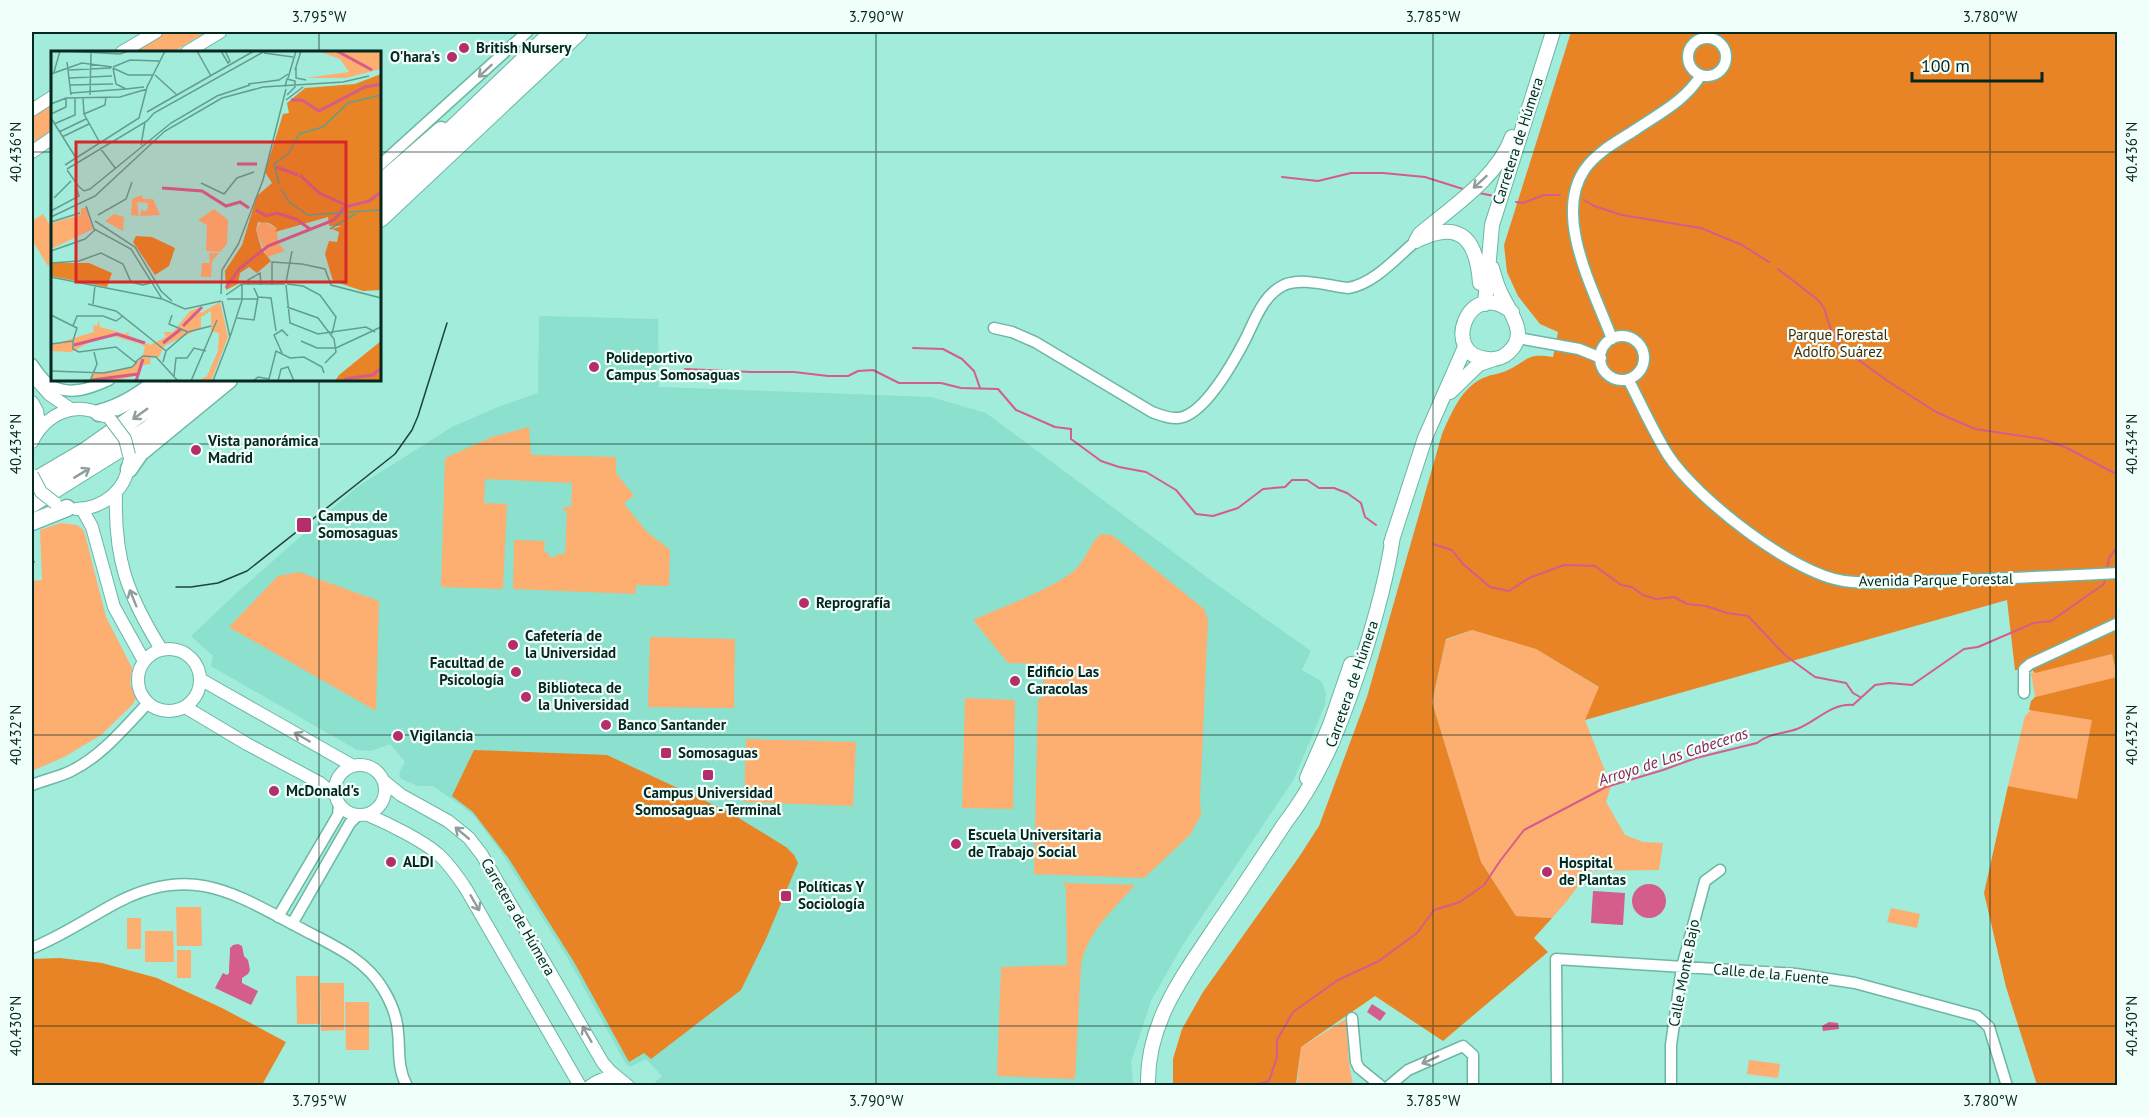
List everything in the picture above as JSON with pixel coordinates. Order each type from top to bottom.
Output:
[{"type":"highway","points":[[381,182],[525,38],[554,32]]},
{"type":"highway","points":[[381,217],[578,32]]},
{"type":"highway","points":[[381,198],[525,38]]},
{"type":"highway","points":[[381,229],[523,83]]},
{"type":"highway","points":[[104,416],[158,381]]},
{"type":"highway","points":[[32,483],[86,452],[186,381]]},
{"type":"highway","points":[[32,503],[147,431],[209,381]]},
{"type":"highway","points":[[129,462],[228,381]]},
{"type":"highway","points":[[32,522],[68,506]]},
{"type":"main road","name":"Carretera de Húmera","points":[[1483,304],[1492,225],[1553,32]]},
{"type":"main road","points":[[1416,241],[1420,234],[1481,182],[1500,161],[1508,147],[1520,114],[1532,99]]},
{"type":"main road","points":[[1416,241],[1441,231],[1455,232],[1463,236],[1477,258],[1483,304]]},
{"type":"main road","name":"Carretera de Húmera","points":[[1488,252],[1494,278],[1512,312]]},
{"type":"main road","points":[[1483,304],[1502,306],[1512,312],[1518,327],[1518,338],[1509,352],[1495,359],[1482,358],[1465,347],[1462,333],[1469,313],[1483,304]]},
{"type":"main road","name":"Carretera de Húmera","points":[[1148,1086],[1153,1038],[1172,995],[1285,823],[1304,798],[1342,722],[1388,568],[1393,536],[1425,438],[1465,347]]},
{"type":"main road","name":"Carretera de Húmera","points":[[1442,400],[1479,364],[1495,359]]},
{"type":"street","points":[[124,51],[156,32]]},
{"type":"street","points":[[191,51],[220,32]]},
{"type":"street","points":[[1718,35],[1724,49],[1725,62],[1716,74],[1701,75],[1690,66],[1689,49],[1695,42],[1718,35]]},
{"type":"street","points":[[381,164],[525,38]]},
{"type":"street","points":[[1612,339],[1600,305],[1584,272],[1578,251],[1574,210],[1578,181],[1586,168],[1601,152],[1671,108],[1693,88],[1701,75]]},
{"type":"street","points":[[32,110],[51,98]]},
{"type":"street","points":[[32,152],[51,139]]},
{"type":"street","points":[[994,328],[1012,332],[1035,342],[1152,412],[1164,417],[1179,418],[1196,410],[1207,399],[1236,357],[1261,308],[1277,289],[1291,283],[1356,287],[1375,275],[1416,241]]},
{"type":"street","points":[[1625,336],[1641,346],[1643,366],[1628,379],[1615,378],[1605,370],[1601,358],[1604,346],[1612,339],[1625,336]]},
{"type":"street","points":[[1518,338],[1579,349],[1601,358]]},
{"type":"street","points":[[32,364],[50,386],[66,391],[92,388],[107,381]]},
{"type":"street","points":[[32,375],[50,396],[71,409]]},
{"type":"street","name":"Avenida Parque Forestal","points":[[1628,379],[1669,457],[1699,492],[1760,541],[1813,571],[1842,581],[1879,582],[2116,573]]},
{"type":"street","points":[[32,402],[37,411],[40,427]]},
{"type":"street","points":[[32,442],[40,427],[59,413],[71,409],[85,409],[104,416],[125,439],[129,462],[125,481],[116,493],[105,502],[68,506]]},
{"type":"street","points":[[32,475],[41,492],[68,506],[92,527],[114,607],[144,661]]},
{"type":"street","points":[[116,493],[115,528],[118,550],[132,597],[161,650]]},
{"type":"street","points":[[2024,693],[2024,669],[2030,664],[2118,623]]},
{"type":"street","points":[[161,650],[177,650],[190,657],[198,667],[199,690],[185,707],[172,711],[159,710],[148,703],[138,687],[138,678],[144,661],[151,654],[161,650]]},
{"type":"street","points":[[200,679],[352,766]]},
{"type":"street","points":[[32,785],[71,771],[94,756],[148,703]]},
{"type":"street","points":[[185,707],[320,783],[347,812],[363,815]]},
{"type":"street","points":[[278,917],[338,815],[336,783],[344,770],[352,766],[364,765],[374,768],[385,782],[386,793],[382,805],[350,823],[292,924]]},
{"type":"street","name":"Carretera de Húmera","points":[[385,782],[401,795],[448,821],[469,838],[495,876],[603,1063],[625,1083]]},
{"type":"street","name":"Carretera de Húmera","points":[[363,815],[387,823],[438,854],[452,869],[466,889],[580,1086]]},
{"type":"street","name":"Calle Monte Bajo","points":[[1671,1086],[1671,1045],[1683,967],[1705,881],[1720,870]]},
{"type":"street","points":[[32,948],[48,942],[137,893],[177,883],[202,885],[223,891],[292,924],[355,958],[372,974],[384,989],[397,1024],[400,1068],[407,1086]]},
{"type":"street","name":"Calle de la Fuente","points":[[1557,1086],[1556,959],[1796,974],[1855,983],[1977,1016],[1989,1027],[2007,1086]]},
{"type":"street","points":[[1352,1018],[1356,1062],[1359,1068],[1381,1086]]},
{"type":"street","points":[[1389,1086],[1408,1070],[1462,1046],[1473,1055],[1473,1086]]},
{"type":"street","points":[[590,1086],[600,1079],[612,1077],[625,1083]]},
{"type":"shaded area","points":[[160,32],[206,32],[175,51],[131,51]]},
{"type":"shaded area","points":[[51,104],[51,131],[32,143],[32,117]]},
{"type":"shaded area","points":[[43,214],[51,226],[51,264],[48,266],[32,240],[32,221]]},
{"type":"shaded area","points":[[539,316],[658,319],[659,387],[931,397],[986,413],[1216,584],[1311,651],[1302,670],[1322,682],[1326,693],[1325,705],[1294,779],[1182,946],[1151,1001],[1131,1062],[1133,1085],[652,1085],[662,1076],[646,1059],[630,1067],[626,1064],[567,957],[501,852],[475,817],[433,786],[418,786],[401,779],[399,773],[405,762],[390,744],[371,751],[357,750],[211,666],[213,656],[191,636],[357,487],[452,427],[538,393]]},
{"type":"shaded area","points":[[529,427],[531,455],[616,457],[616,473],[634,496],[625,502],[625,505],[647,532],[670,550],[669,586],[636,585],[635,594],[513,589],[514,540],[545,541],[544,552],[549,553],[549,557],[565,554],[567,511],[563,510],[563,507],[571,507],[572,483],[485,479],[484,503],[507,504],[503,589],[441,587],[445,458],[492,437]]},
{"type":"shaded area","points":[[61,523],[77,525],[84,531],[106,617],[132,668],[130,684],[136,698],[133,704],[101,735],[64,757],[32,771],[32,581],[42,580],[40,530]]},
{"type":"shaded area","points":[[1101,534],[1112,535],[1204,609],[1208,620],[1201,815],[1190,835],[1144,878],[1034,874],[1038,699],[1043,698],[1043,664],[1008,663],[973,620],[1069,575],[1077,568]]},
{"type":"shaded area","points":[[299,572],[379,601],[376,711],[229,627],[278,576]]},
{"type":"shaded area","points":[[1472,630],[1536,649],[1600,688],[1585,720],[1611,786],[1606,802],[1625,835],[1643,842],[1663,843],[1659,870],[1589,871],[1552,918],[1516,916],[1481,862],[1432,702],[1446,640]]},
{"type":"shaded area","points":[[650,637],[735,639],[734,708],[648,707]]},
{"type":"shaded area","points":[[2112,654],[2118,677],[2035,697],[2031,673]]},
{"type":"shaded area","points":[[965,698],[1015,700],[1013,809],[962,808]]},
{"type":"shaded area","points":[[2031,710],[2093,720],[2077,800],[2008,786],[2025,716]]},
{"type":"shaded area","points":[[746,739],[856,742],[853,806],[744,802]]},
{"type":"shaded area","points":[[1062,883],[1135,885],[1102,922],[1084,953],[1081,965],[1075,1079],[997,1076],[1001,967],[1067,965],[1066,887]]},
{"type":"shaded area","points":[[1649,884],[1661,889],[1666,901],[1661,913],[1649,918],[1637,913],[1632,901],[1637,889]]},
{"type":"shaded area","points":[[1593,891],[1625,893],[1623,925],[1591,923]]},
{"type":"shaded area","points":[[176,907],[201,907],[202,946],[177,946]]},
{"type":"shaded area","points":[[1891,908],[1920,914],[1917,928],[1887,922]]},
{"type":"shaded area","points":[[127,918],[141,918],[141,949],[127,949]]},
{"type":"shaded area","points":[[145,931],[173,931],[174,962],[145,962]]},
{"type":"shaded area","points":[[238,944],[242,946],[250,970],[242,978],[242,983],[258,991],[251,1005],[215,988],[223,973],[227,975],[229,973],[230,948]]},
{"type":"shaded area","points":[[177,950],[191,950],[191,978],[177,978]]},
{"type":"shaded area","points":[[296,976],[319,976],[320,1024],[297,1024]]},
{"type":"shaded area","points":[[320,983],[344,983],[344,1030],[321,1031]]},
{"type":"shaded area","points":[[345,1002],[369,1002],[369,1050],[346,1050]]},
{"type":"shaded area","points":[[1372,1004],[1386,1013],[1380,1021],[1367,1012]]},
{"type":"shaded area","points":[[1346,1019],[1353,1085],[1297,1086],[1301,1047]]},
{"type":"shaded area","points":[[1829,1022],[1838,1023],[1839,1029],[1823,1031],[1822,1026]]},
{"type":"shaded area","points":[[1749,1060],[1780,1064],[1778,1078],[1747,1074]]},
{"type":"green space","name":"Parque Forestal Adolfo Suárez","points":[[1571,32],[2117,32],[2117,676],[2112,654],[2035,673],[2032,670],[2015,670],[2007,600],[1585,720],[1599,687],[1536,649],[1472,630],[1446,639],[1432,702],[1481,862],[1516,916],[1552,918],[1534,938],[1548,952],[1443,1041],[1375,996],[1301,1047],[1296,1085],[1173,1086],[1173,1059],[1182,1029],[1203,992],[1319,826],[1367,697],[1442,434],[1453,410],[1475,382],[1507,371],[1533,356],[1553,357],[1558,332],[1540,324],[1518,296],[1507,272],[1504,245]]},
{"type":"green space","points":[[2117,677],[2117,1085],[2037,1085],[2006,987],[1984,893],[2008,786],[2077,799],[2092,720],[2029,710],[2031,701],[2035,697]]},
{"type":"green space","points":[[474,750],[607,755],[729,812],[786,847],[798,863],[766,939],[741,990],[651,1059],[644,1053],[629,1062],[574,962],[509,859],[473,812],[452,796]]},
{"type":"green space","points":[[60,958],[102,963],[157,978],[222,1008],[286,1042],[262,1085],[32,1085],[32,959]]},
{"type":"waterway","points":[[1282,177],[1318,181],[1351,173],[1383,173],[1425,177],[1463,189]]},
{"type":"waterway","points":[[1479,193],[1494,196]]},
{"type":"waterway","points":[[1516,202],[1523,203],[1544,195],[1560,195]]},
{"type":"waterway","points":[[1584,200],[1594,206],[1622,215],[1701,228],[1742,245],[1769,262]]},
{"type":"waterway","points":[[1778,269],[1818,300],[1824,308],[1831,330],[1841,347],[1886,380],[1936,412],[1975,429],[2042,439],[2065,447],[2118,475]]},
{"type":"waterway","points":[[913,348],[943,349],[962,359],[974,371],[980,388]]},
{"type":"waterway","points":[[685,369],[794,372],[828,376],[848,376],[858,371],[873,370],[899,383],[941,383],[961,388],[998,389],[1016,410],[1055,427],[1071,429],[1071,439],[1101,461],[1146,472],[1176,490],[1196,514],[1213,516],[1238,508],[1263,489],[1285,487],[1292,480],[1307,480],[1319,488],[1334,488],[1347,493],[1361,503],[1365,517],[1376,525]]},
{"type":"waterway","points":[[1433,544],[1452,550],[1463,564],[1490,587],[1509,591],[1529,578],[1564,565],[1595,566],[1621,585],[1632,587],[1643,595],[1656,599],[1674,597],[1687,604],[1748,616],[1786,656],[1815,677],[1846,683],[1853,693],[1860,697]]},
{"type":"waterway","points":[[2107,570],[2109,558],[2118,546]]},
{"type":"waterway","name":"Arroyo de Las Cabeceras","points":[[1251,1086],[1269,1081],[1277,1057],[1277,1040],[1293,1012],[1338,980],[1379,961],[1417,933],[1434,910],[1460,902],[1484,885],[1524,830],[1606,787],[1696,758],[1757,743],[1771,735],[1797,729],[1831,710],[1853,705],[1875,685],[1889,683],[1912,685],[1964,649],[1978,647],[2034,623],[2051,621],[2104,584],[2105,579]]},
{"type":"tram line","points":[[176,587],[218,583],[247,571],[395,454],[412,430],[418,416],[447,323]]},
{"type":"place","name":"British Nursery","points":[[464,48]]},
{"type":"place","name":"O'hara's","points":[[452,57]]},
{"type":"place","name":"Polideportivo Campus Somosaguas","points":[[594,367]]},
{"type":"place","name":"Vista panorámica Madrid","points":[[196,450]]},
{"type":"place","name":"Campus de Somosaguas","points":[[304,525]]},
{"type":"place","name":"Reprografía","points":[[804,603]]},
{"type":"place","name":"Cafetería de la Universidad","points":[[513,645]]},
{"type":"place","name":"Facultad de Psicología","points":[[516,672]]},
{"type":"place","name":"Edificio Las Caracolas","points":[[1015,681]]},
{"type":"place","name":"Biblioteca de la Universidad","points":[[526,697]]},
{"type":"place","name":"Banco Santander","points":[[606,725]]},
{"type":"place","name":"Vigilancia","points":[[398,736]]},
{"type":"place","name":"Somosaguas","points":[[666,753]]},
{"type":"place","name":"Campus Universidad Somosaguas - Terminal","points":[[708,775]]},
{"type":"place","name":"McDonald's","points":[[274,791]]},
{"type":"place","name":"Escuela Universitaria de Trabajo Social","points":[[956,844]]},
{"type":"place","name":"ALDI","points":[[391,862]]},
{"type":"place","name":"Hospital de Plantas","points":[[1547,872]]},
{"type":"place","name":"Políticas Y Sociología","points":[[786,896]]}]
